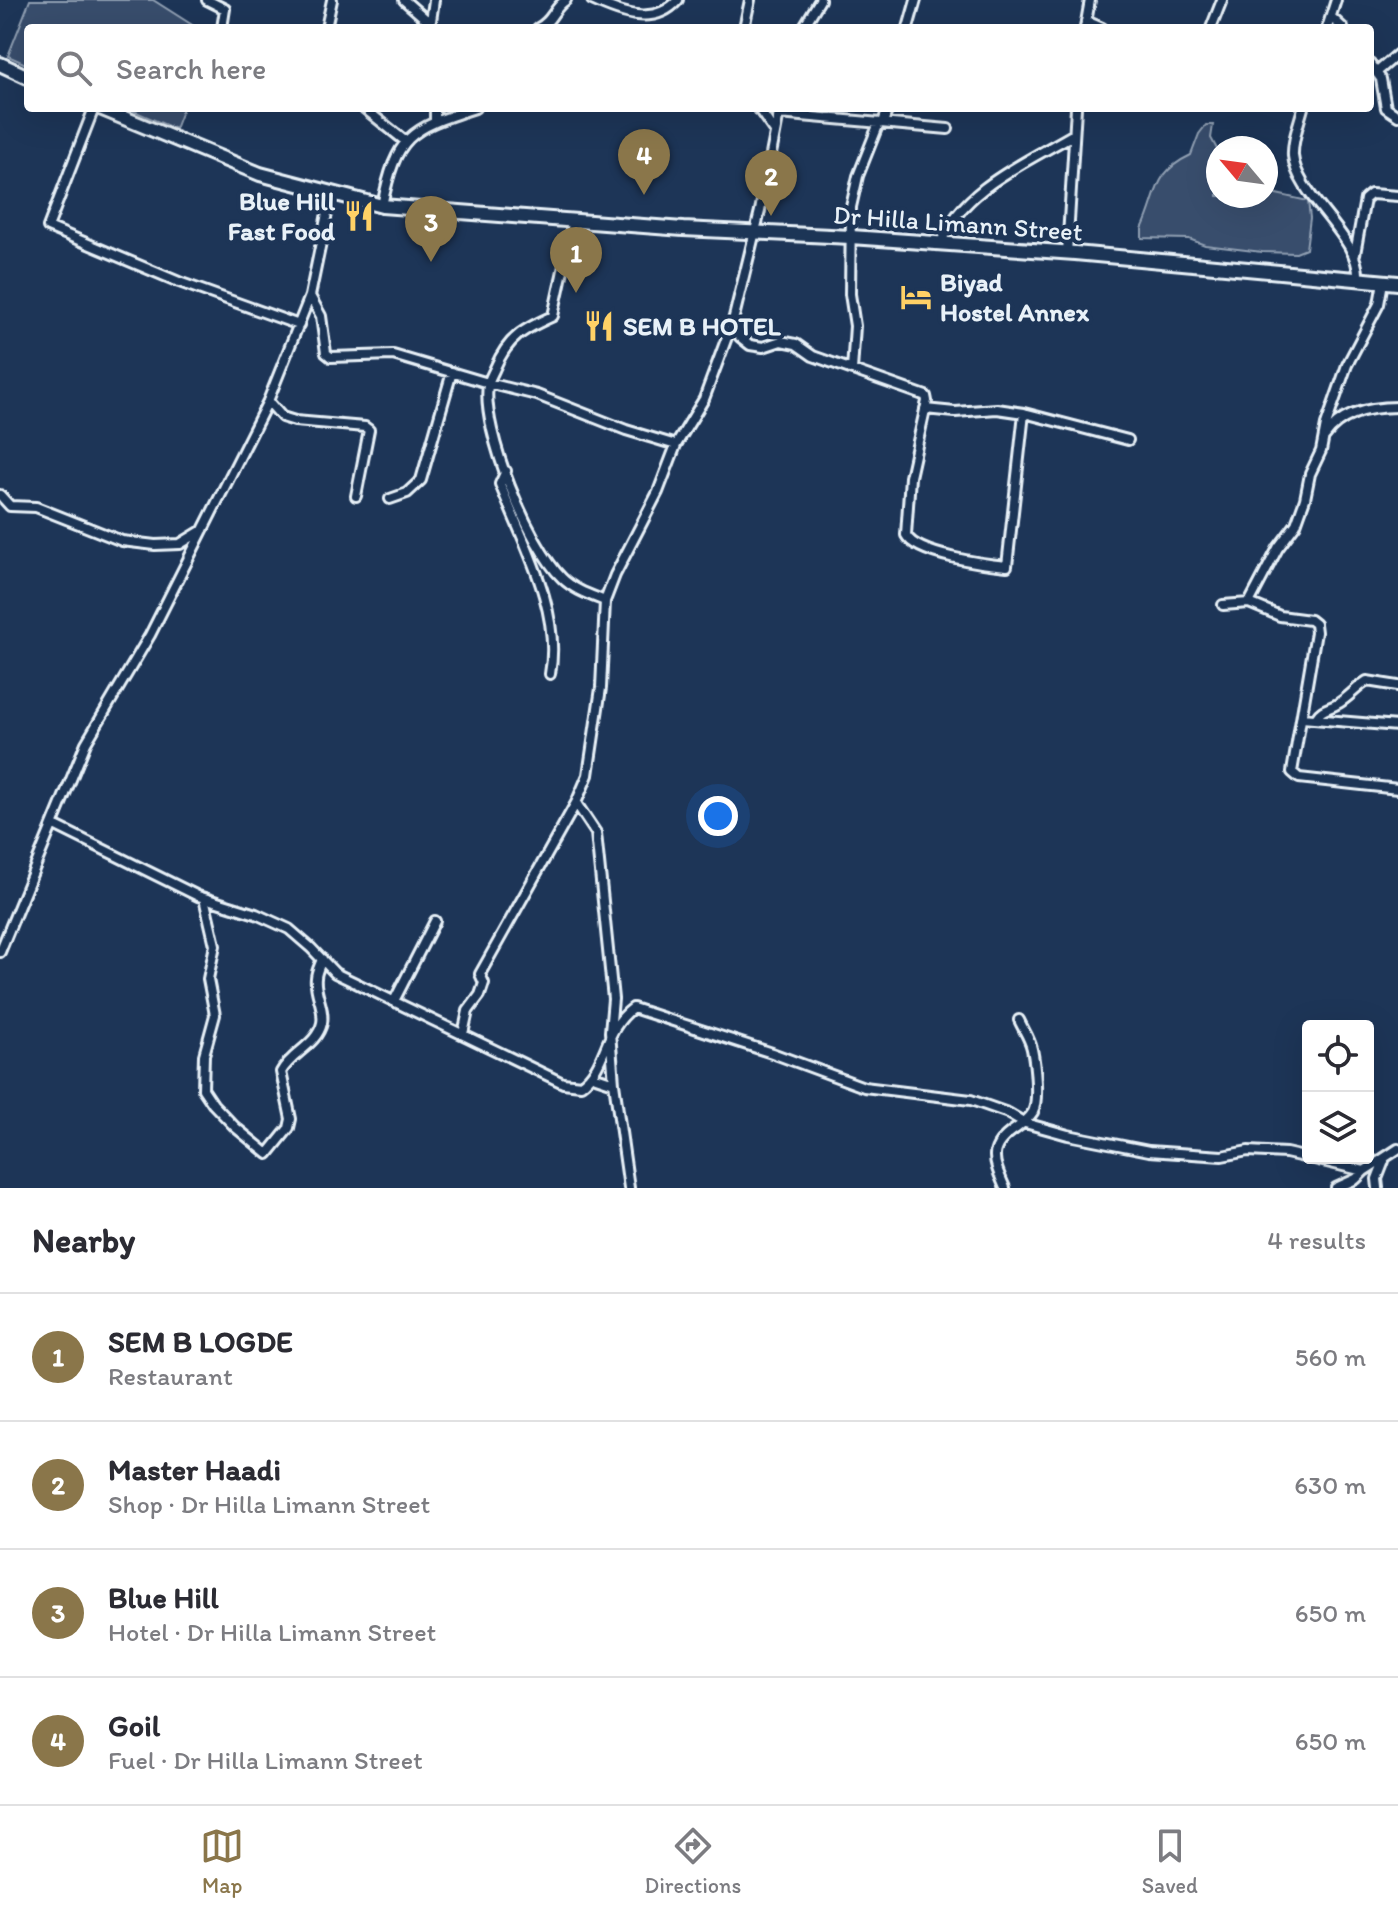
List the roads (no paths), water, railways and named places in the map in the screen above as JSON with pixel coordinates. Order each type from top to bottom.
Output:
[{"type":"highway","points":[[0,64],[24,75]]},
{"type":"highway","name":"Dr Hilla Limann Street","points":[[110,112],[260,174],[382,206],[941,243],[1398,283]]},
{"type":"street","points":[[207,0],[225,9],[223,24]]},
{"type":"street","points":[[327,24],[332,0]]},
{"type":"street","points":[[404,0],[428,24]]},
{"type":"street","points":[[429,24],[434,0]]},
{"type":"street","points":[[545,24],[566,0]]},
{"type":"street","points":[[592,0],[618,11],[642,16],[666,11],[678,0]]},
{"type":"street","points":[[745,24],[750,0]]},
{"type":"street","points":[[805,24],[820,0]]},
{"type":"street","points":[[909,24],[916,0]]},
{"type":"street","points":[[1085,24],[1090,0]]},
{"type":"street","points":[[1213,24],[1222,0]]},
{"type":"street","points":[[1328,24],[1336,0]]},
{"type":"street","points":[[1331,17],[1339,24]]},
{"type":"street","points":[[1374,67],[1398,54]]},
{"type":"street","points":[[1374,69],[1381,79],[1386,108],[1398,116]]},
{"type":"street","points":[[92,112],[48,227],[179,282],[299,325]]},
{"type":"street","points":[[369,112],[405,141]]},
{"type":"street","points":[[435,112],[435,122]]},
{"type":"street","points":[[382,206],[389,171],[405,141],[413,132],[464,112]]},
{"type":"street","points":[[761,112],[775,132]]},
{"type":"street","points":[[463,1034],[468,1011],[480,995],[484,983],[480,974],[576,803],[588,775],[601,688],[605,601],[658,492],[676,445],[704,399],[733,321],[779,112]]},
{"type":"street","points":[[788,112],[948,129]]},
{"type":"street","points":[[852,370],[855,326],[850,294],[851,207],[858,176],[886,112]]},
{"type":"street","points":[[1067,253],[1076,112]]},
{"type":"street","points":[[1302,112],[1293,148],[1295,166],[1316,203],[1355,254],[1359,267],[1358,280]]},
{"type":"street","points":[[941,243],[952,220],[999,177],[1074,134]]},
{"type":"street","points":[[0,952],[86,743],[150,635],[268,401],[310,296],[331,194]]},
{"type":"street","points":[[1355,254],[1365,199],[1371,194],[1398,196]]},
{"type":"street","points":[[574,220],[553,316],[525,329],[504,348],[488,383],[489,417],[521,516],[546,558],[562,578],[581,591],[605,601]]},
{"type":"street","points":[[1325,437],[1326,425],[1347,365],[1379,304],[1383,282]]},
{"type":"street","points":[[310,296],[321,316],[326,353],[331,357],[393,355],[537,395],[626,430],[676,445]]},
{"type":"street","points":[[733,321],[740,337],[750,345],[763,347],[781,341],[796,344],[813,356],[923,394],[927,401],[908,489],[906,535],[908,541],[933,553],[1007,566],[1024,413]]},
{"type":"street","points":[[390,499],[407,493],[421,480],[452,372]]},
{"type":"street","points":[[268,401],[282,417],[369,430],[356,496]]},
{"type":"street","points":[[1249,603],[1278,548],[1296,524],[1310,474],[1333,424],[1365,410],[1398,407]]},
{"type":"street","points":[[925,409],[955,412],[997,409],[1024,413],[1128,440]]},
{"type":"street","points":[[506,471],[500,484],[545,596],[554,654],[550,674]]},
{"type":"street","points":[[0,495],[10,506],[36,507],[122,541],[180,544],[204,529]]},
{"type":"street","points":[[1223,605],[1249,603],[1280,616],[1310,620],[1315,624],[1292,772],[1299,778],[1398,789]]},
{"type":"street","points":[[1316,718],[1320,711],[1342,702],[1367,681],[1398,686]]},
{"type":"street","points":[[1302,718],[1398,726]]},
{"type":"street","points":[[576,803],[596,833],[613,999],[610,1032],[614,1083],[629,1188]]},
{"type":"street","points":[[54,825],[204,898],[256,914],[289,929],[335,973],[563,1083],[581,1085],[593,1076],[610,1032],[619,1018],[633,1008]]},
{"type":"street","points":[[204,898],[215,945],[208,979],[215,1015],[204,1055],[203,1089],[235,1127],[268,1154],[289,1128],[291,1119],[281,1072],[285,1064],[319,1033],[323,1010],[315,982],[322,959]]},
{"type":"street","points":[[394,1001],[435,921]]},
{"type":"street","points":[[613,999],[864,1087],[971,1100],[1008,1113],[1025,1123],[1068,1135],[1149,1151],[1222,1156],[1248,1151],[1302,1156]]},
{"type":"street","points":[[1005,1188],[995,1162],[996,1145],[1025,1123],[1034,1110],[1036,1097],[1032,1048],[1019,1020]]},
{"type":"street","points":[[593,1076],[614,1083]]},
{"type":"street","points":[[1336,1188],[1356,1179],[1398,1149]]},
{"type":"street","points":[[1378,1188],[1377,1179],[1384,1160]]},
{"type":"street","points":[[1334,1164],[1364,1171]]},
{"type":"place","name":"Goil","points":[[644,195]]},
{"type":"place","name":"Blue Hill Fast Food","points":[[359,216]]},
{"type":"place","name":"Master Haadi","points":[[771,216]]},
{"type":"place","name":"Blue Hill","points":[[431,262]]},
{"type":"place","name":"SEM B LOGDE","points":[[576,293]]},
{"type":"place","name":"Biyad Hostel Annex","points":[[916,297]]},
{"type":"place","name":"SEM B HOTEL","points":[[599,326]]}]
